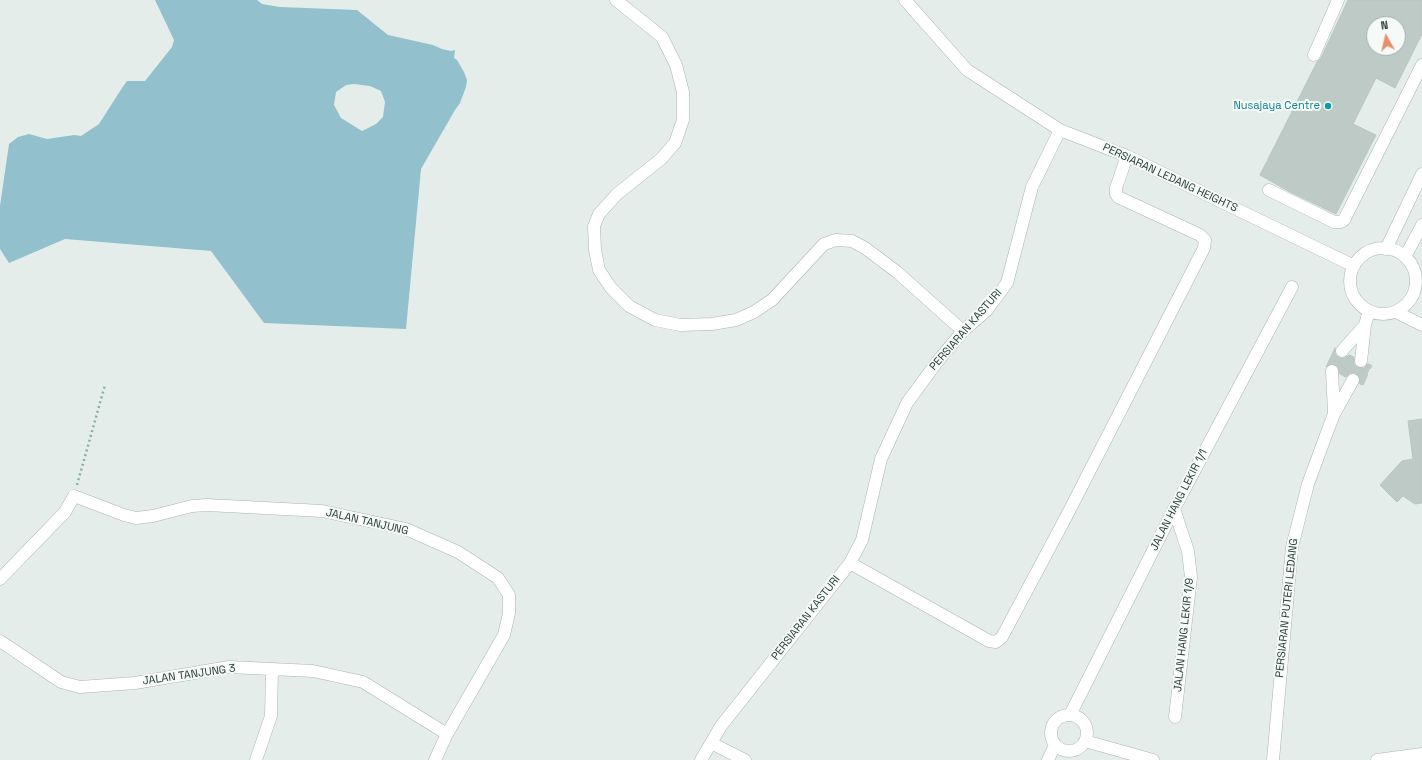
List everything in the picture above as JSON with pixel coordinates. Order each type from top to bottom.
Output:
[{"type":"street","points":[[616,0],[662,37],[676,65],[683,92],[683,120],[675,143],[661,160],[617,194],[599,214],[594,226],[595,250],[599,270],[611,288],[629,306],[655,320],[680,325],[712,324],[736,320],[754,312],[772,300],[824,244],[836,240],[852,241],[865,248],[896,272],[963,331]]},
{"type":"street","name":"PERSIARAN LEDANG HEIGHTS","points":[[905,0],[967,70],[1060,130],[1127,156],[1354,266]]},
{"type":"street","points":[[1314,55],[1338,0]]},
{"type":"street","points":[[1269,190],[1334,222],[1341,222],[1344,220],[1422,65]]},
{"type":"street","name":"PERSIARAN KASTURI","points":[[701,760],[721,726],[850,563],[862,540],[881,459],[907,403],[936,362],[963,331],[987,310],[1007,283],[1032,187],[1060,130]]},
{"type":"street","points":[[850,563],[989,641],[996,642],[1002,637],[1068,512],[1205,244],[1205,240],[1200,235],[1118,197],[1116,194],[1116,188],[1127,156]]},
{"type":"street","points":[[1386,249],[1422,174]]},
{"type":"street","points":[[1405,257],[1422,225]]},
{"type":"street","points":[[1376,249],[1396,251],[1405,257],[1412,265],[1416,275],[1417,299],[1396,312],[1378,314],[1369,311],[1361,306],[1352,291],[1350,282],[1354,266],[1360,258],[1376,249]]},
{"type":"street","name":"JALAN HANG LEKIR 1/1","points":[[1070,714],[1174,508],[1292,287]]},
{"type":"street","points":[[1364,362],[1365,325],[1369,311]]},
{"type":"street","points":[[1396,312],[1422,325]]},
{"type":"street","points":[[1345,353],[1365,325]]},
{"type":"street","points":[[1334,414],[1336,372]]},
{"type":"street","points":[[1334,414],[1356,382]]},
{"type":"street","name":"PERSIARAN PUTERI LEDANG","points":[[1273,760],[1292,547],[1308,484],[1334,414]]},
{"type":"street","points":[[0,579],[65,512],[74,496]]},
{"type":"street","name":"JALAN TANJUNG","points":[[74,496],[136,518],[153,516],[203,504],[322,511],[406,529],[458,552],[498,578],[509,595],[509,613],[504,635],[447,734],[435,760]]},
{"type":"street","name":"JALAN HANG LEKIR 1/9","points":[[1174,508],[1188,551],[1191,577],[1176,716]]},
{"type":"street","name":"JALAN TANJUNG 3","points":[[0,641],[61,682],[80,687],[136,683],[229,667],[314,671],[363,682],[447,734]]},
{"type":"street","points":[[256,760],[269,724],[271,713],[272,668]]},
{"type":"street","points":[[1070,714],[1076,716],[1085,723],[1087,729],[1085,740],[1082,745],[1072,751],[1060,749],[1055,745],[1051,734],[1051,728],[1054,722],[1058,718],[1070,714]]},
{"type":"street","points":[[1085,740],[1153,760]]},
{"type":"street","points":[[711,743],[745,760]]},
{"type":"street","points":[[1048,760],[1055,745]]},
{"type":"street","points":[[1377,760],[1422,754]]},
{"type":"path","points":[[74,496],[105,385]]},
{"type":"water","points":[[155,0],[257,0],[262,4],[280,7],[357,10],[388,35],[433,45],[442,49],[451,51],[455,50],[454,58],[457,60],[464,72],[467,80],[466,87],[460,103],[421,169],[406,329],[264,323],[211,251],[65,239],[9,263],[0,249],[0,206],[9,144],[18,137],[29,134],[47,139],[74,135],[81,136],[99,124],[127,81],[145,81],[172,47],[174,40]],"holes":[[[354,84],[370,86],[381,91],[385,102],[383,117],[376,124],[362,131],[341,118],[334,105],[336,92],[346,85]]]},
{"type":"building","name":"Nusajaya Centre","points":[[1348,0],[1422,0],[1422,34],[1395,88],[1376,78],[1353,124],[1376,135],[1336,214],[1290,192],[1260,175],[1317,62],[1321,58]]},
{"type":"building","points":[[1335,348],[1335,354],[1340,358],[1345,358],[1349,355],[1354,357],[1354,364],[1357,367],[1364,368],[1368,364],[1371,365],[1362,385],[1360,384],[1360,377],[1356,373],[1350,373],[1346,377],[1340,374],[1336,365],[1331,364],[1326,367]]},
{"type":"building","points":[[1422,419],[1422,503],[1415,504],[1403,496],[1397,502],[1380,485],[1402,461],[1413,459],[1408,421]]},
{"type":"tunnel","points":[[1332,371],[1342,351]]},
{"type":"tunnel","points":[[1358,383],[1367,363]]},
{"type":"place","name":"Nusajaya Centre","points":[[1328,106]]}]
